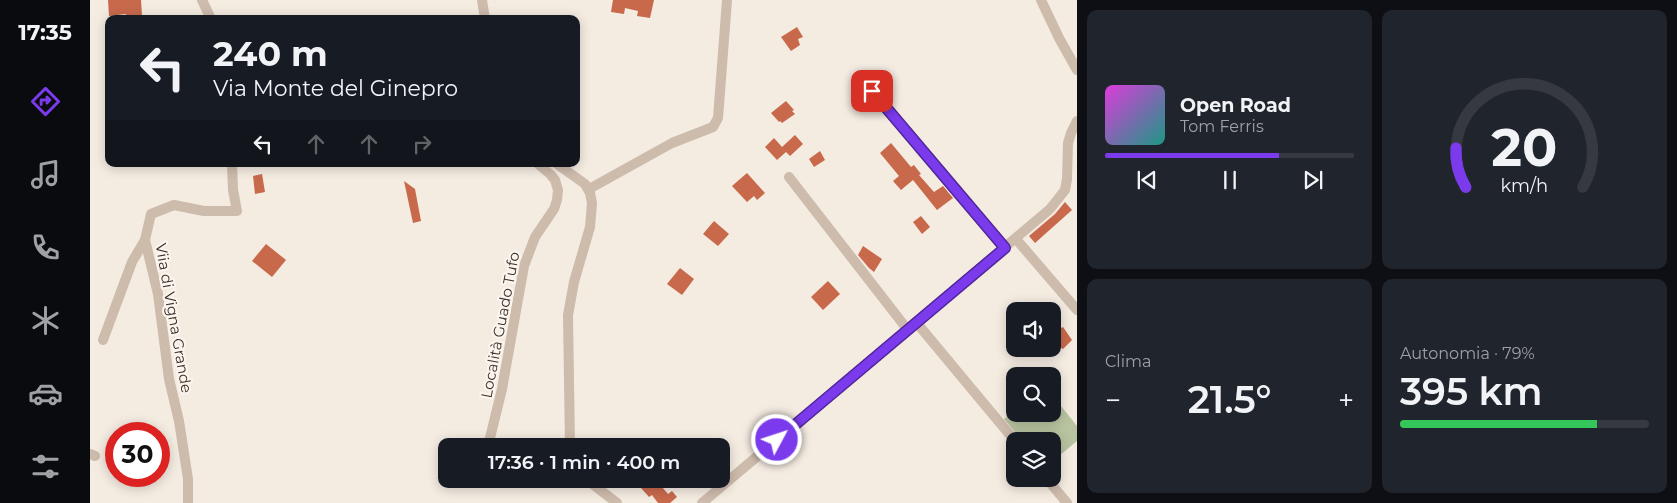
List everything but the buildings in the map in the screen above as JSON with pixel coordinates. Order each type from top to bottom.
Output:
[{"type":"street","points":[[202,0],[208,15]]},
{"type":"street","points":[[482,0],[484,15]]},
{"type":"street","points":[[589,189],[672,143],[716,124],[727,0]]},
{"type":"street","points":[[1041,0],[1077,70]]},
{"type":"street","points":[[872,91],[1005,248]]},
{"type":"street","points":[[702,503],[1040,219],[1064,193],[1067,179],[1068,143],[1077,121]]},
{"type":"street","name":"Viia di Vigna Grande","points":[[188,503],[186,470],[179,421],[169,379],[158,294],[145,240],[151,214],[174,205],[204,211],[237,211],[233,190],[232,167]]},
{"type":"street","name":"Località Guado Tufo","points":[[490,438],[502,389],[524,266],[535,237],[554,209],[557,200],[558,190],[555,180],[542,167]]},
{"type":"street","points":[[561,167],[579,179],[589,189],[592,200],[592,218],[572,288],[568,322],[570,438]]},
{"type":"street","points":[[789,177],[907,329]]},
{"type":"street","points":[[1016,239],[1077,310]]},
{"type":"street","points":[[103,340],[132,262],[145,240]]},
{"type":"street","points":[[916,322],[1008,432]]},
{"type":"street","points":[[1053,487],[1067,503]]},
{"type":"street","points":[[598,488],[617,503]]},
{"type":"green space","points":[[1061,406],[1077,426],[1077,441],[1061,454],[1061,432],[1015,432],[1006,422],[1061,422]]},
{"type":"route","points":[[777,440],[1005,248],[872,91]]}]
